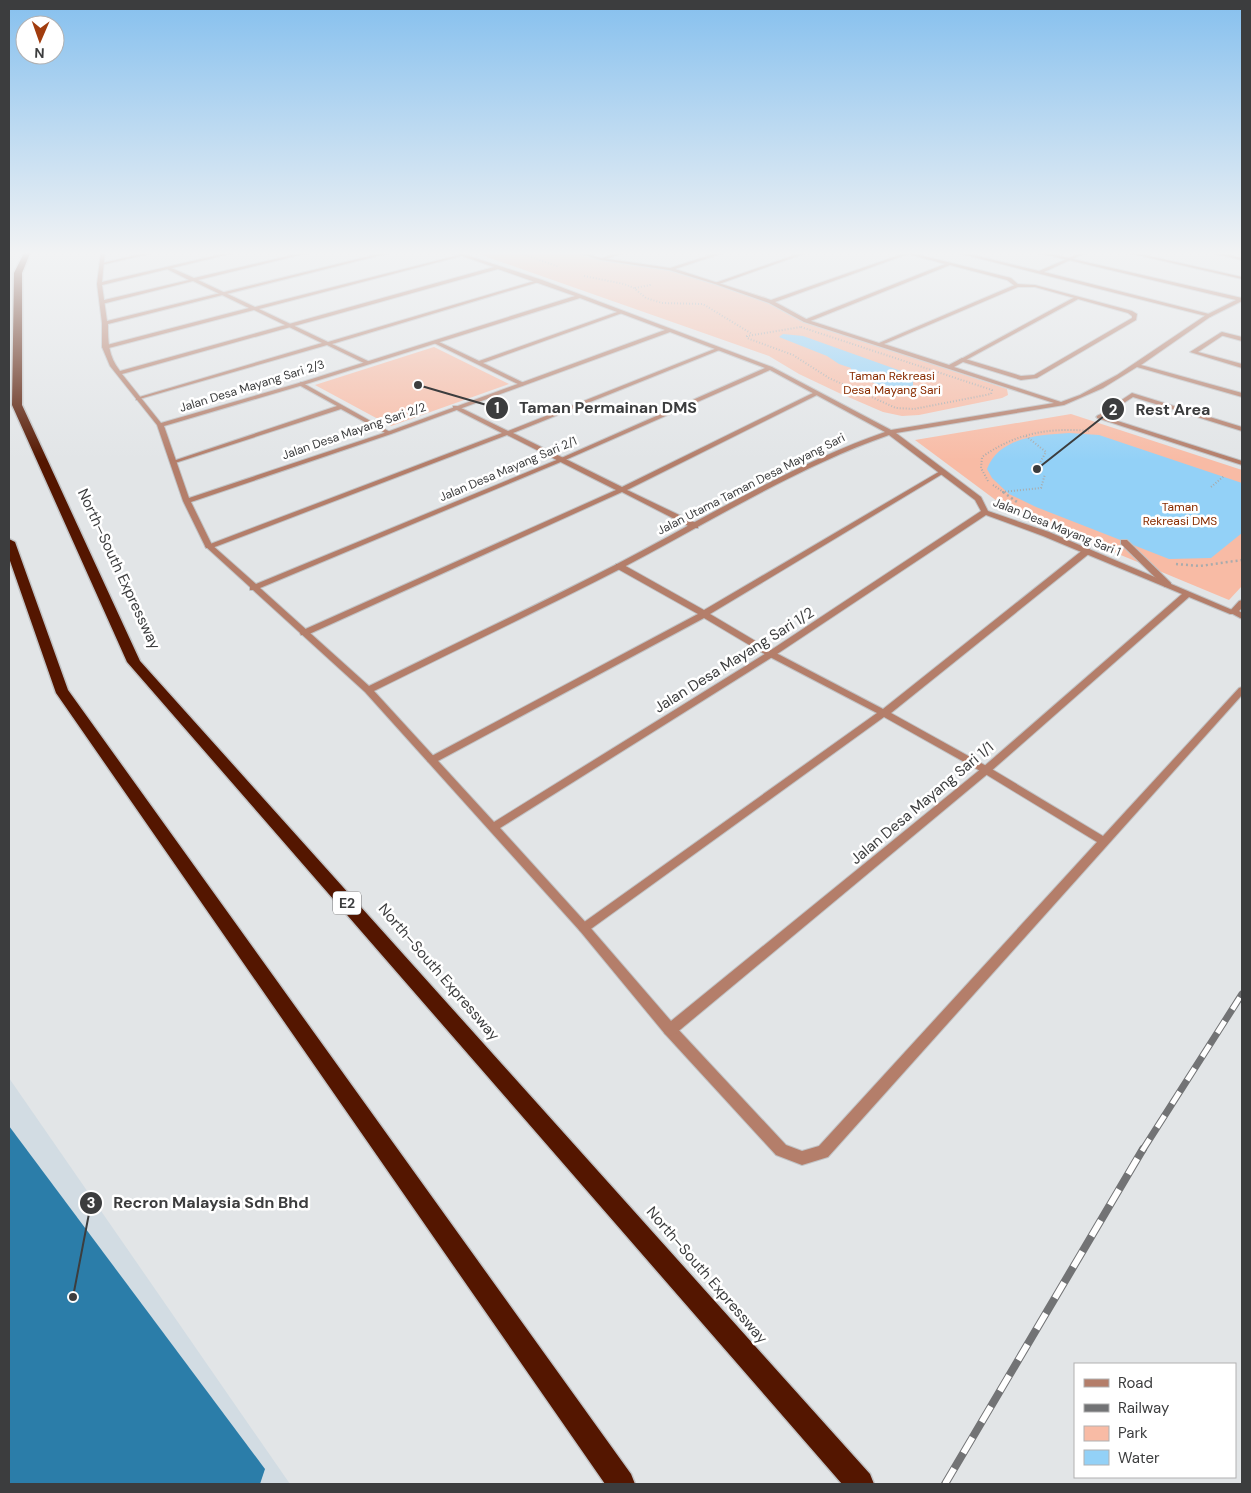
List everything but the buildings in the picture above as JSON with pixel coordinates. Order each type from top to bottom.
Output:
[{"type":"highway","name":"North–South Expressway","points":[[18,321],[17,405],[134,662],[855,1478]]},
{"type":"highway","points":[[9,542],[61,690],[621,1484]]},
{"type":"street","points":[[115,321],[105,323],[105,347],[118,373],[160,425],[187,501],[209,546],[253,588],[368,690],[584,928],[670,1030],[781,1150],[802,1158],[823,1152],[1242,690]]},
{"type":"street","points":[[105,347],[210,321]]},
{"type":"street","points":[[280,321],[368,363]]},
{"type":"street","points":[[118,373],[310,321]]},
{"type":"street","points":[[138,399],[404,321]]},
{"type":"street","name":"Jalan Desa Mayang Sari 2/3","points":[[160,425],[301,384],[502,321]]},
{"type":"street","points":[[478,362],[597,321]]},
{"type":"street","name":"Jalan Desa Mayang Sari 1","points":[[645,321],[770,368],[890,432],[978,499],[985,512],[1087,551],[1242,616]]},
{"type":"street","points":[[806,321],[1062,404]]},
{"type":"street","points":[[878,345],[933,321]]},
{"type":"street","points":[[948,368],[1035,321]]},
{"type":"street","points":[[962,360],[1021,378],[1035,377],[1131,321]]},
{"type":"street","name":"Jalan Utama Taman Desa Mayang Sari","points":[[368,690],[619,566],[848,447],[890,432],[1062,404],[1082,397],[1136,365],[1202,321]]},
{"type":"street","name":"Jalan Desa Mayang Sari 2/2","points":[[187,501],[389,432],[670,330]]},
{"type":"street","points":[[1242,340],[1222,334],[1194,352],[1242,366]]},
{"type":"street","points":[[435,342],[522,384]]},
{"type":"street","points":[[209,546],[507,433],[719,349]]},
{"type":"street","points":[[1136,365],[1242,396]]},
{"type":"street","name":"Jalan Desa Mayang Sari 2/1","points":[[253,588],[561,460],[770,368]]},
{"type":"street","points":[[301,384],[389,432]]},
{"type":"street","points":[[304,633],[622,490],[817,393]]},
{"type":"street","points":[[1242,429],[1132,396],[1099,417],[1242,464]]},
{"type":"street","points":[[173,462],[341,407]]},
{"type":"street","points":[[455,407],[695,526]]},
{"type":"street","points":[[432,760],[704,614],[942,472]]},
{"type":"street","name":"Jalan Desa Mayang Sari 1/2","points":[[494,827],[771,654],[985,512]]},
{"type":"street","points":[[1124,542],[1168,585]]},
{"type":"street","points":[[584,928],[884,713],[1087,551]]},
{"type":"street","points":[[619,566],[771,654],[884,713],[986,770],[1105,842]]},
{"type":"street","name":"Jalan Desa Mayang Sari 1/1","points":[[670,1030],[986,770],[1188,593]]},
{"type":"street","points":[[1233,612],[1242,603]]},
{"type":"path","points":[[729,321],[753,334],[801,327],[992,390],[991,394],[914,409],[896,408],[829,378],[792,355],[747,338],[747,336],[753,334]]},
{"type":"path","points":[[1018,503],[987,480],[982,468],[982,458],[997,446],[1026,436],[1058,430],[1093,432]]},
{"type":"path","points":[[1026,436],[1046,452],[1038,466]]},
{"type":"path","points":[[1211,487],[1228,473]]},
{"type":"path","points":[[1003,492],[1041,488],[1045,474]]},
{"type":"path","points":[[1132,550],[1177,564],[1200,566],[1242,560]]},
{"type":"shaded area","points":[[9,1078],[290,1484],[9,1484]]},
{"type":"green space","name":"Taman Rekreasi Desa Mayang Sari","points":[[668,321],[802,321],[1007,389],[1008,395],[1002,398],[919,415],[902,416],[883,412],[839,393],[799,374],[769,356]]},
{"type":"green space","points":[[434,347],[509,384],[391,426],[315,385]]},
{"type":"green space","name":"Taman Rekreasi DMS","points":[[1071,414],[1242,470],[1242,586],[1229,600],[1005,507],[915,440]]},
{"type":"water","points":[[783,334],[803,336],[918,377],[913,379],[913,387],[896,389],[880,386],[851,372],[851,368],[839,364],[827,356],[779,337]]},
{"type":"water","name":"Taman Rekreasi DMS","points":[[1069,433],[1099,435],[1242,483],[1242,533],[1211,558],[1169,559],[1036,507],[1009,494],[992,478],[987,469],[993,458],[1010,444],[1033,437]]},
{"type":"railway","points":[[1142,1151],[1242,994]]},
{"type":"railway","points":[[945,1484],[1143,1149]]},
{"type":"place","name":"Taman Permainan DMS","points":[[418,385]]},
{"type":"place","name":"Rest Area","points":[[1037,469]]},
{"type":"place","name":"Recron Malaysia Sdn Bhd","points":[[73,1297]]}]
